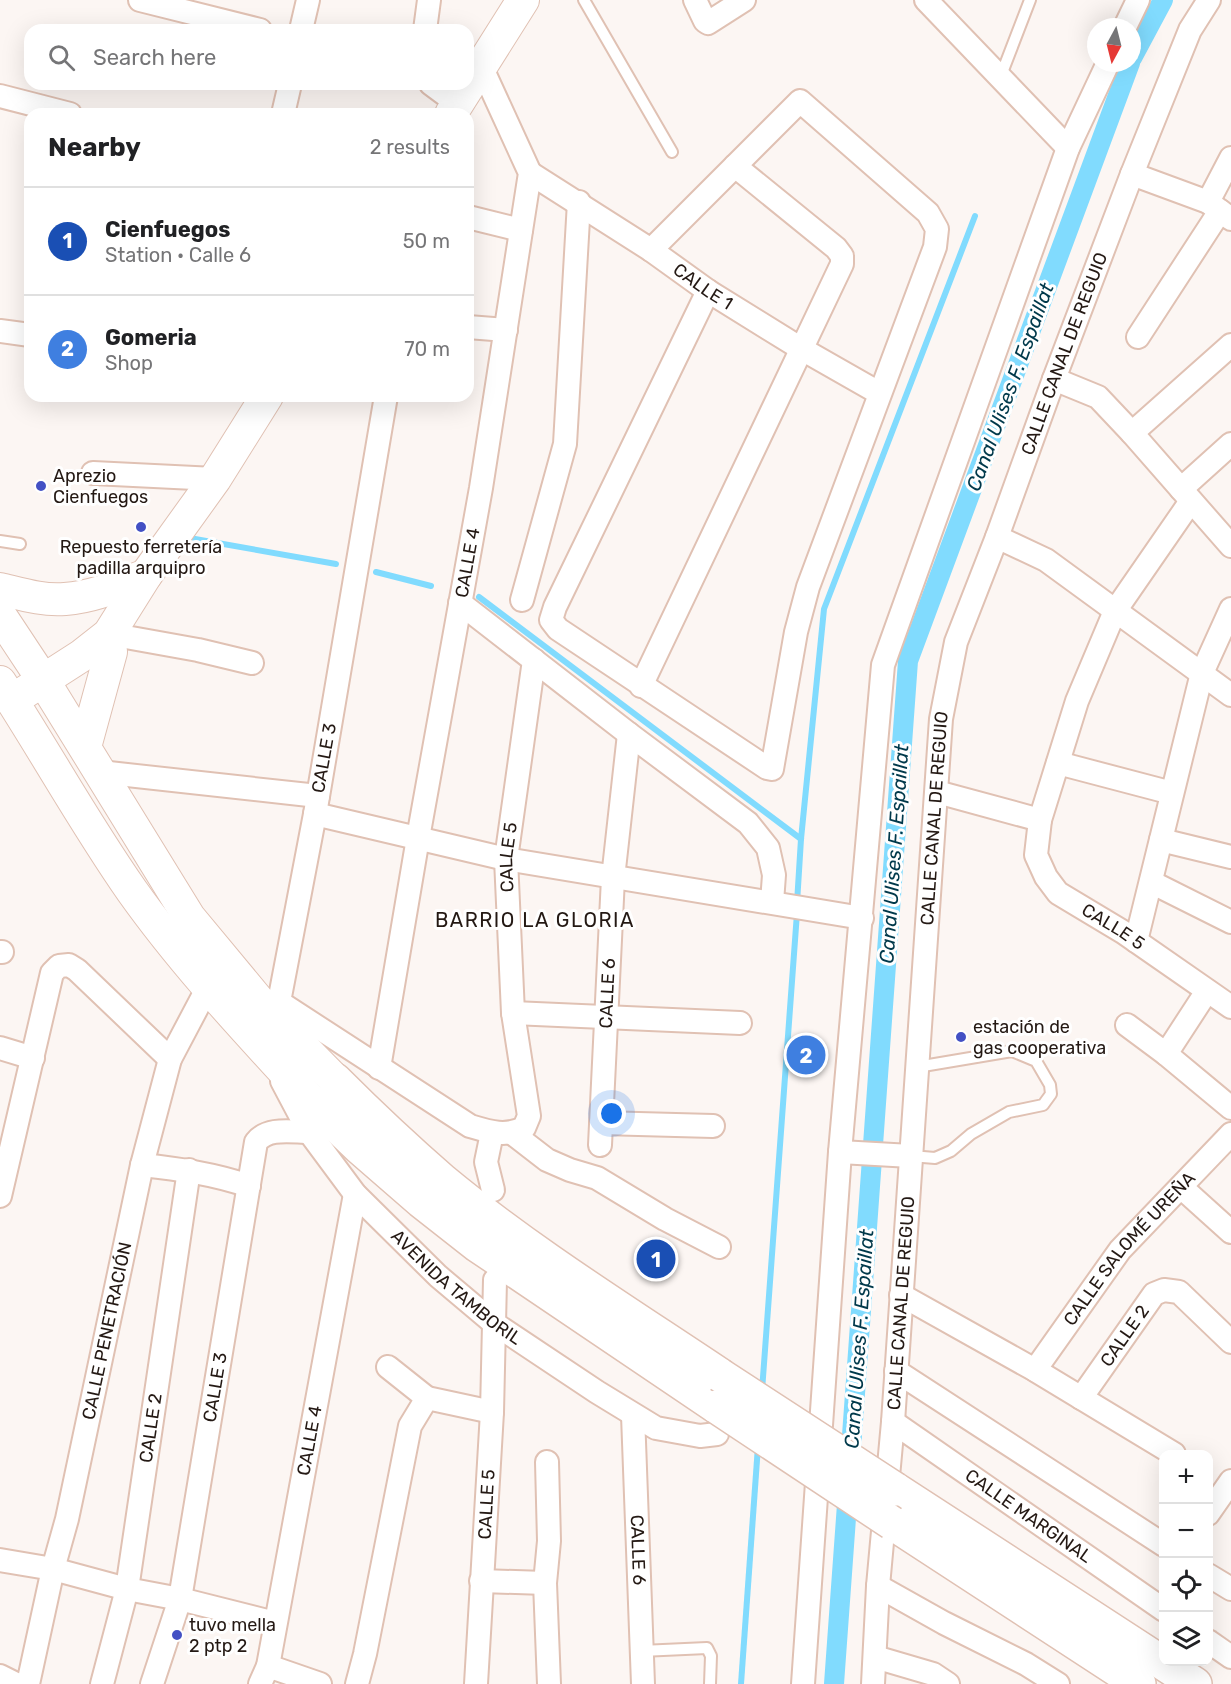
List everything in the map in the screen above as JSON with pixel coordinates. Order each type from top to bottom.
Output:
[{"type":"highway","points":[[319,1105],[381,1126],[443,1181],[516,1237],[720,1375],[1195,1684]]},
{"type":"highway","points":[[319,1105],[360,1148],[412,1194],[477,1245],[717,1421],[892,1522],[1139,1684]]},
{"type":"main road","points":[[474,77],[523,0]]},
{"type":"main road","points":[[455,108],[466,90]]},
{"type":"main road","points":[[263,402],[215,479],[146,575],[108,634],[81,656],[43,680],[5,693],[131,889],[166,937],[265,1051],[319,1105]]},
{"type":"main road","points":[[0,589],[34,598],[64,600],[101,592],[146,575]]},
{"type":"main road","points":[[0,615],[43,680],[189,917],[273,1006],[319,1105]]},
{"type":"main road","points":[[93,760],[111,652],[108,634]]},
{"type":"street","points":[[140,0],[177,4],[241,24]]},
{"type":"street","points":[[302,24],[308,0]]},
{"type":"street","points":[[426,24],[429,0]]},
{"type":"street","points":[[694,0],[708,23],[744,0]]},
{"type":"street","points":[[926,0],[1068,148]]},
{"type":"street","points":[[1129,18],[1138,0]]},
{"type":"street","name":"CALLE CANAL DE REGUIO","points":[[873,1684],[878,1586],[893,1422],[901,1295],[905,1156],[917,1067],[937,792],[940,719],[956,642],[1054,379],[1190,30],[1209,0]]},
{"type":"street","points":[[481,66],[530,173]]},
{"type":"street","points":[[802,1684],[848,1152],[879,691],[885,655],[1068,148],[1104,72]]},
{"type":"street","points":[[284,108],[289,90]]},
{"type":"street","points":[[437,90],[453,108]]},
{"type":"street","points":[[0,96],[47,108]]},
{"type":"street","points":[[651,250],[800,101],[928,213],[934,221],[937,233],[935,247],[812,575],[792,651],[773,768],[767,768],[641,686],[555,627],[552,617],[708,291]]},
{"type":"street","points":[[1138,337],[1220,211],[1231,158]]},
{"type":"street","points":[[641,686],[841,266],[842,256],[836,248],[735,166]]},
{"type":"street","name":"CALLE 1","points":[[530,173],[579,202],[708,291],[800,348],[879,393]]},
{"type":"street","name":"CALLE 4","points":[[379,1068],[460,603],[530,173]]},
{"type":"street","points":[[1132,174],[1220,211]]},
{"type":"street","points":[[522,600],[565,444],[579,202]]},
{"type":"street","points":[[474,218],[521,230]]},
{"type":"street","points":[[474,327],[506,330]]},
{"type":"street","points":[[0,331],[24,334]]},
{"type":"street","points":[[1132,433],[1231,345]]},
{"type":"street","points":[[1054,379],[1098,397],[1231,546]]},
{"type":"street","name":"CALLE 3","points":[[273,1006],[316,805],[385,402]]},
{"type":"street","name":"CALLE 5","points":[[1231,444],[1186,495],[1115,611],[1077,700],[1040,820],[1036,855],[1046,877],[1058,893],[1136,941],[1231,1007]]},
{"type":"street","points":[[93,473],[215,479]]},
{"type":"street","points":[[997,537],[1046,560],[1231,695]]},
{"type":"street","points":[[460,603],[748,823],[768,848],[779,904]]},
{"type":"street","points":[[1136,941],[1202,673],[1231,609]]},
{"type":"street","points":[[108,634],[198,650],[252,663]]},
{"type":"street","name":"CALLE 5","points":[[502,1133],[524,1128],[529,1116],[513,1013],[506,860],[534,660]]},
{"type":"street","name":"CALLE 6","points":[[629,734],[613,878],[604,1017],[600,1134],[713,1126]]},
{"type":"street","points":[[93,760],[316,805],[418,838],[506,860],[862,918]]},
{"type":"street","points":[[1058,763],[1172,793]]},
{"type":"street","points":[[937,792],[1040,820]]},
{"type":"street","points":[[1161,840],[1231,857]]},
{"type":"street","points":[[1151,882],[1231,922]]},
{"type":"street","points":[[0,1196],[52,973],[59,966],[69,965],[77,970],[170,1059]]},
{"type":"street","name":"CALLE PENETRACIÓN","points":[[28,1684],[53,1569],[67,1519],[142,1164],[170,1059],[208,987]]},
{"type":"street","points":[[1166,1054],[1207,991]]},
{"type":"street","points":[[273,1006],[379,1068],[470,1126],[502,1133],[547,1160],[597,1178],[665,1219],[718,1247]]},
{"type":"street","points":[[513,1013],[740,1023]]},
{"type":"street","points":[[1127,1025],[1231,1108]]},
{"type":"street","points":[[0,1048],[33,1058]]},
{"type":"street","name":"CALLE 3","points":[[152,1684],[180,1599],[256,1142],[261,1136],[319,1105]]},
{"type":"street","name":"AVENIDA TAMBORIL","points":[[319,1105],[355,1194],[438,1276],[495,1324],[656,1428],[700,1436],[717,1421]]},
{"type":"street","points":[[493,1190],[486,1162],[502,1133]]},
{"type":"street","name":"CALLE SALOMÉ UREÑA","points":[[1035,1370],[1120,1250],[1231,1134]]},
{"type":"street","points":[[848,1152],[905,1156]]},
{"type":"street","points":[[142,1164],[189,1170],[249,1186]]},
{"type":"street","name":"CALLE 2","points":[[102,1684],[127,1589],[189,1170]]},
{"type":"street","points":[[1181,1186],[1231,1232]]},
{"type":"street","name":"CALLE 4","points":[[264,1675],[355,1194]]},
{"type":"street","name":"CALLE 5","points":[[476,1684],[492,1412],[495,1280]]},
{"type":"street","name":"CALLE 2","points":[[1081,1398],[1154,1294],[1164,1290],[1179,1292],[1231,1342]]},
{"type":"street","points":[[901,1295],[1035,1370],[1166,1450]]},
{"type":"street","points":[[388,1367],[427,1398],[492,1412]]},
{"type":"street","points":[[896,1371],[1159,1542]]},
{"type":"street","points":[[357,1684],[410,1426],[427,1398]]},
{"type":"street","name":"CALLE 6","points":[[633,1415],[643,1684]]},
{"type":"street","name":"CALLE MARGINAL","points":[[893,1422],[1159,1607]]},
{"type":"street","points":[[547,1462],[549,1541],[545,1583],[549,1684]]},
{"type":"street","points":[[1213,1504],[1222,1481]]},
{"type":"street","points":[[0,1560],[53,1569],[127,1589],[180,1599],[275,1623]]},
{"type":"street","points":[[1213,1578],[1231,1589]]},
{"type":"street","points":[[481,1581],[545,1583]]},
{"type":"street","points":[[878,1586],[944,1623],[1026,1664],[1058,1684]]},
{"type":"street","points":[[1213,1644],[1231,1657]]},
{"type":"street","points":[[875,1657],[933,1674],[948,1684]]},
{"type":"street","points":[[264,1675],[320,1684]]},
{"type":"street","points":[[0,1676],[16,1684]]},
{"type":"lane","points":[[584,0],[672,152]]},
{"type":"lane","points":[[1000,78],[1030,0]]},
{"type":"lane","points":[[0,541],[20,544]]},
{"type":"lane","points":[[905,1156],[935,1158],[951,1151],[971,1134],[1009,1112],[1043,1106],[1051,1094],[1050,1086],[1036,1061],[1012,1051],[917,1067]]},
{"type":"lane","points":[[641,1651],[707,1648],[711,1656],[710,1684]]},
{"type":"waterway","name":"Canal Ulises F. Espaillat","points":[[1141,41],[1163,0]]},
{"type":"waterway","name":"Canal Ulises F. Espaillat","points":[[834,1684],[908,661],[1127,72]]},
{"type":"waterway","points":[[797,903],[801,839],[824,609],[975,216]]},
{"type":"waterway","points":[[195,539],[336,564]]},
{"type":"waterway","points":[[376,572],[431,586]]},
{"type":"waterway","points":[[479,597],[801,839]]},
{"type":"waterway","points":[[762,1391],[797,913]]},
{"type":"waterway","points":[[741,1684],[758,1446]]},
{"type":"place","name":"Aprezio Cienfuegos","points":[[41,486]]},
{"type":"place","name":"Repuesto ferretería padilla arquipro","points":[[141,527]]},
{"type":"place","name":"estación de gas cooperativa","points":[[961,1037]]},
{"type":"place","name":"Gomeria","points":[[806,1055]]},
{"type":"place","name":"Cienfuegos","points":[[656,1259]]},
{"type":"place","name":"tuvo mella 2 ptp 2","points":[[177,1635]]},
{"type":"district","name":"BARRIO LA GLORIA","points":[[535,920]]}]
